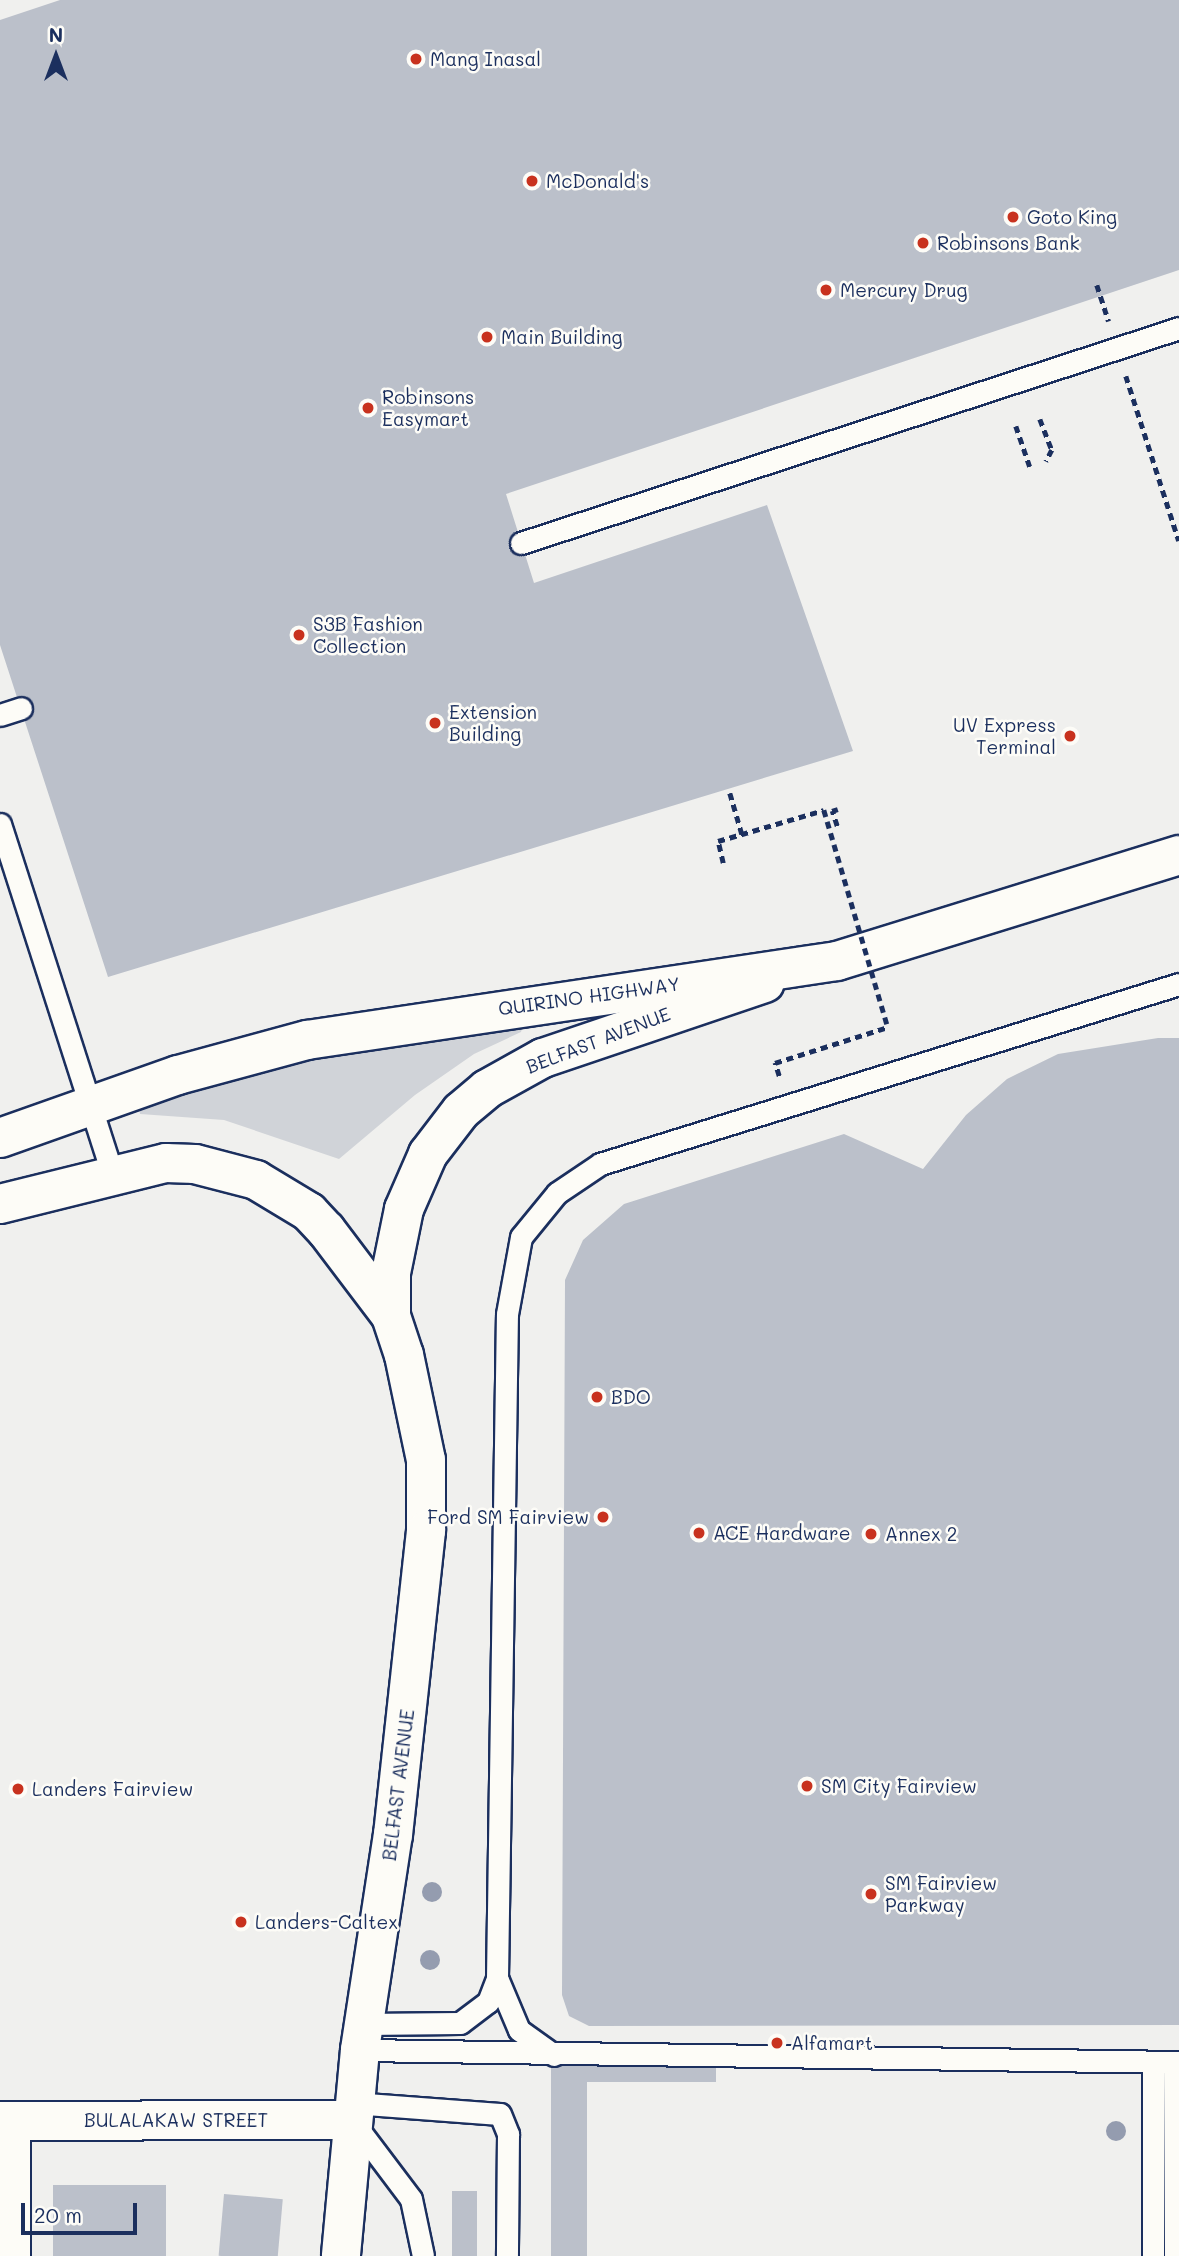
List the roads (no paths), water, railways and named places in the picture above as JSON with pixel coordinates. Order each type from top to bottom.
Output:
[{"type":"main road","name":"QUIRINO HIGHWAY","points":[[0,1138],[90,1103],[307,1040],[837,961],[1179,855]]},
{"type":"main road","name":"BELFAST AVENUE","points":[[341,2256],[361,2037],[393,1834],[426,1531],[426,1460],[418,1406],[391,1315],[397,1240],[415,1180],[445,1130],[487,1089],[587,1040],[837,961]]},
{"type":"main road","name":"BELFAST AVENUE","points":[[0,1204],[112,1173],[195,1164],[256,1180],[309,1212],[391,1315]]},
{"type":"main road","name":"BULALAKAW STREET","points":[[6,2121],[353,2112]]},
{"type":"main road","points":[[6,2121],[11,2256]]},
{"type":"lane","points":[[521,543],[1179,328]]},
{"type":"lane","points":[[0,715],[21,708]]},
{"type":"lane","points":[[0,824],[112,1173]]},
{"type":"lane","points":[[361,2037],[460,2023],[488,2002],[498,1978],[507,1314],[521,1237],[557,1192],[600,1164],[1179,984]]},
{"type":"lane","points":[[498,1978],[519,2030],[554,2055]]},
{"type":"lane","points":[[361,2037],[554,2055],[1169,2062]]},
{"type":"lane","points":[[1153,2256],[1169,2062]]},
{"type":"lane","points":[[1169,2062],[1175,2256]]},
{"type":"lane","points":[[353,2112],[411,2199],[423,2256]]},
{"type":"lane","points":[[353,2112],[500,2114],[508,2134],[507,2256]]},
{"type":"place","name":"Mang Inasal","points":[[416,59]]},
{"type":"place","name":"McDonald's","points":[[532,181]]},
{"type":"place","name":"Goto King","points":[[1013,217]]},
{"type":"place","name":"Robinsons Bank","points":[[923,243]]},
{"type":"place","name":"Mercury Drug","points":[[826,290]]},
{"type":"place","name":"Main Building","points":[[487,337]]},
{"type":"place","name":"Robinsons Easymart","points":[[368,408]]},
{"type":"place","name":"S3B Fashion Collection","points":[[299,635]]},
{"type":"place","name":"Extension Building","points":[[435,723]]},
{"type":"place","name":"UV Express Terminal","points":[[1070,736]]},
{"type":"place","name":"BDO","points":[[597,1397]]},
{"type":"place","name":"Ford SM Fairview","points":[[603,1517]]},
{"type":"place","name":"ACE Hardware","points":[[699,1533]]},
{"type":"place","name":"Annex 2","points":[[871,1534]]},
{"type":"place","name":"SM City Fairview","points":[[807,1786]]},
{"type":"place","name":"Landers Fairview","points":[[18,1789]]},
{"type":"place","name":"SM Fairview Parkway","points":[[871,1894]]},
{"type":"place","name":"Landers-Caltex","points":[[241,1922]]},
{"type":"place","name":"Alfamart","points":[[777,2043]]}]
